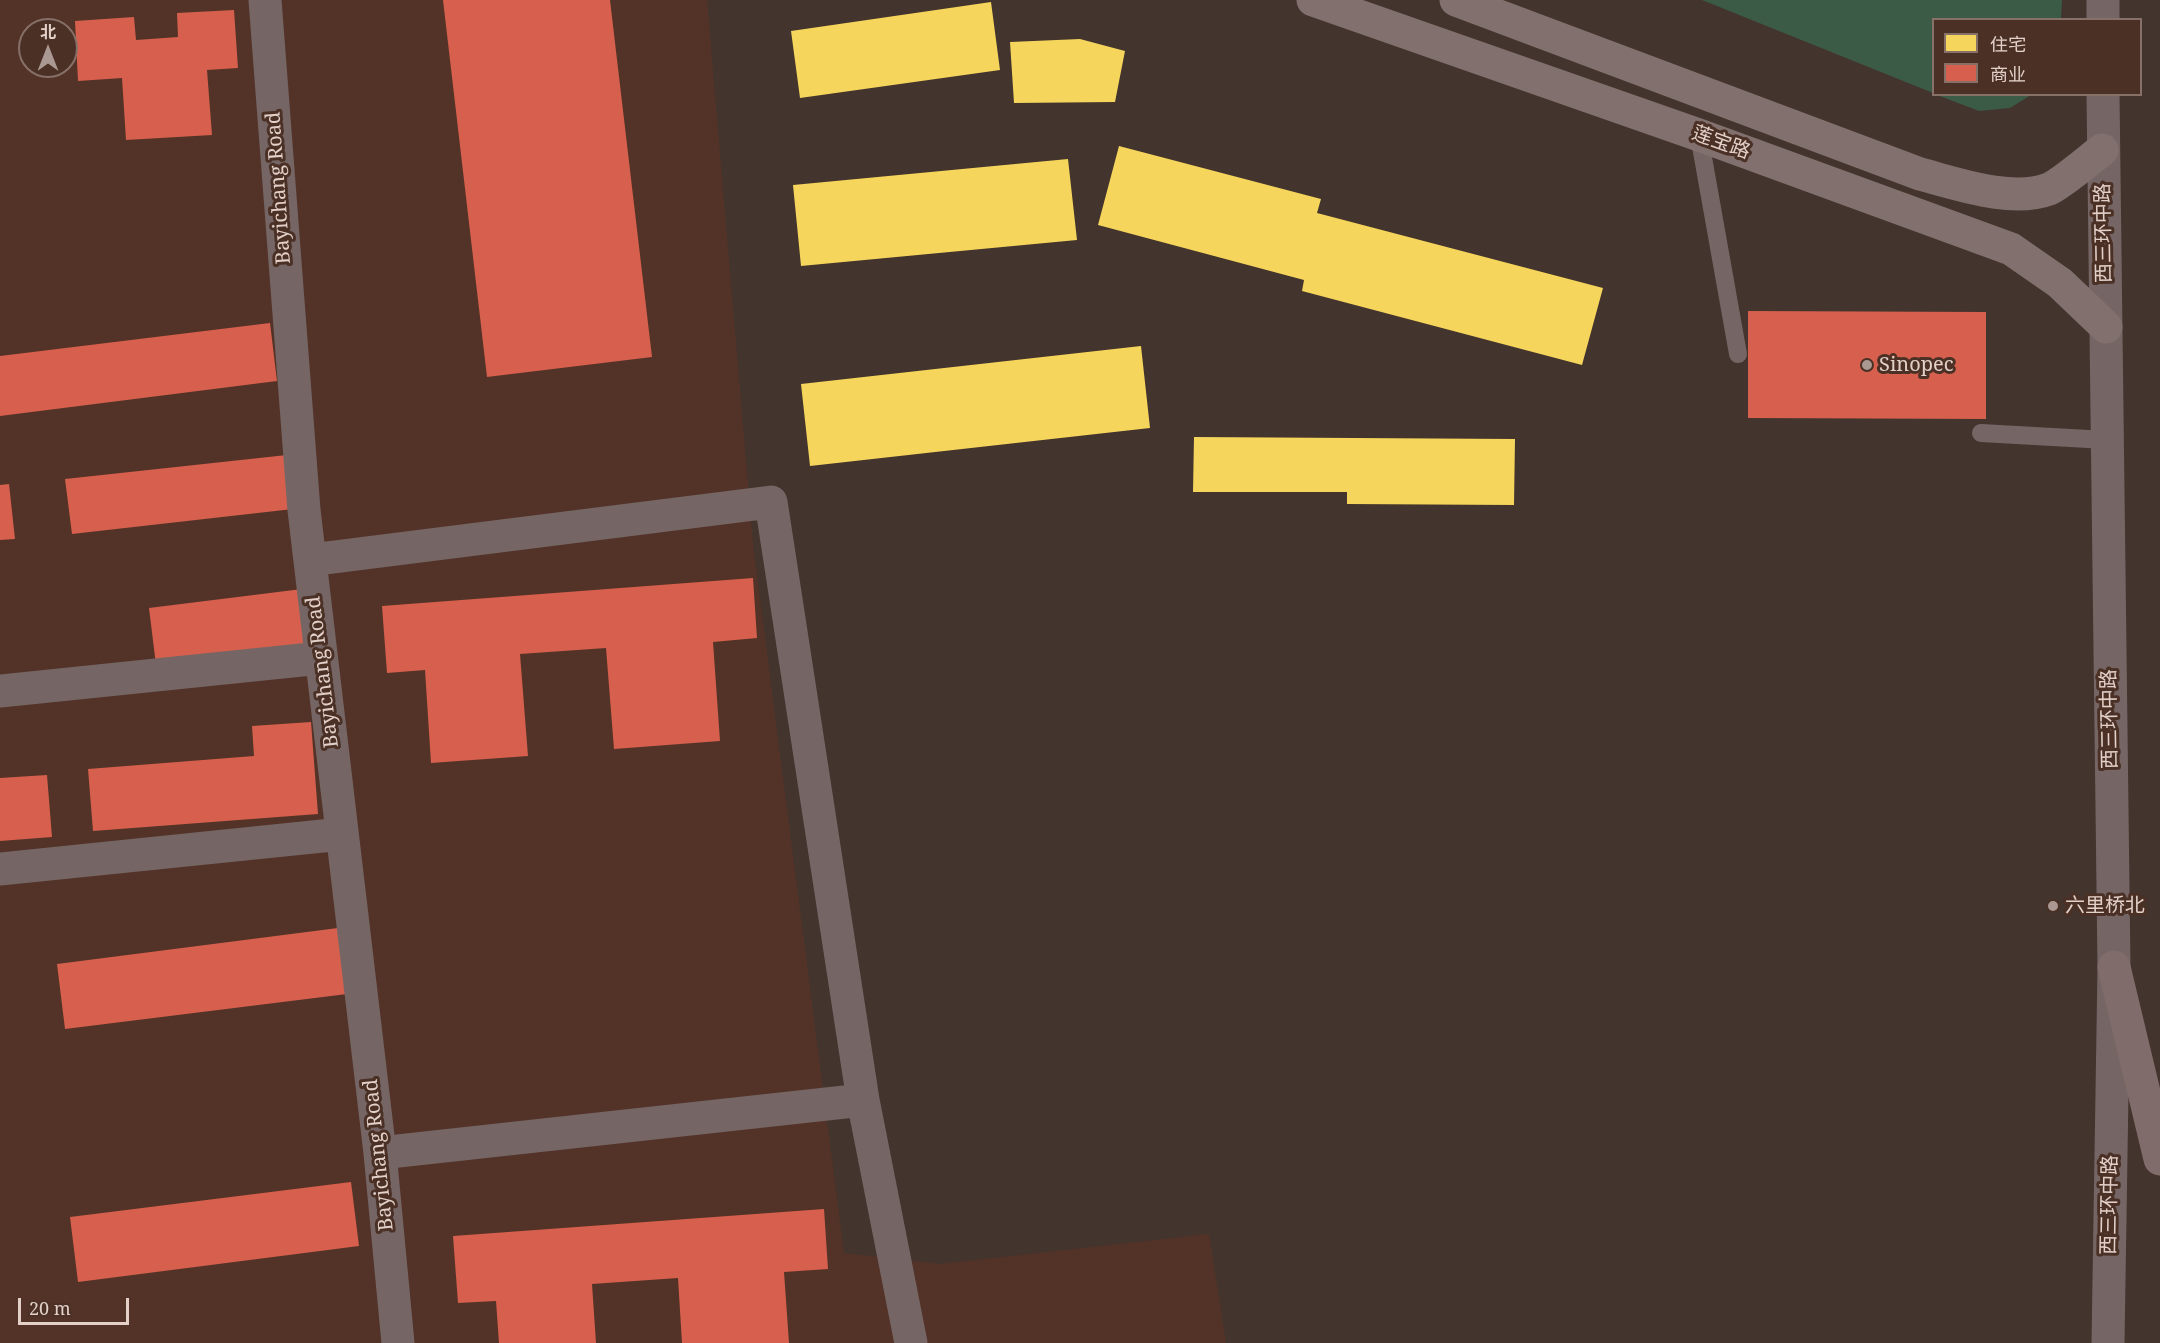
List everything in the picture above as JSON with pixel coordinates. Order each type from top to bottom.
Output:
[{"type":"highway","points":[[2114,967],[2160,1159]]},
{"type":"main road","name":"莲宝路","points":[[1313,0],[1699,135],[2011,249],[2061,283],[2106,327]]},
{"type":"main road","name":"莲宝路","points":[[1456,0],[1920,174],[1981,190],[2022,193],[2050,188],[2102,150]]},
{"type":"street","name":"Bayichang Road","points":[[265,0],[304,510],[380,1153],[398,1343]]},
{"type":"street","points":[[2103,0],[2103,18]]},
{"type":"street","name":"西三环中路","points":[[2103,96],[2114,967],[2108,1343]]},
{"type":"street","points":[[310,560],[771,502],[863,1100],[911,1343]]},
{"type":"street","points":[[0,691],[321,658]]},
{"type":"street","points":[[0,869],[342,834]]},
{"type":"street","points":[[380,1153],[863,1100]]},
{"type":"lane","points":[[1699,135],[1738,354]]},
{"type":"lane","points":[[1981,433],[2106,440]]},
{"type":"shaded area","points":[[0,0],[707,0],[753,544],[844,1253],[940,1264],[1209,1234],[1226,1343],[0,1343]]},
{"type":"green space","points":[[1702,0],[2062,0],[2061,18],[1932,18],[1932,93]]},
{"type":"green space","points":[[1940,96],[2029,96],[2010,108],[1979,111]]},
{"type":"building: 住宅","points":[[991,2],[1000,70],[800,98],[791,31]]},
{"type":"building: 住宅","points":[[1080,39],[1125,51],[1115,102],[1014,103],[1010,42]]},
{"type":"building: 住宅","points":[[1119,146],[1321,199],[1317,213],[1603,288],[1582,365],[1302,291],[1304,280],[1098,225]]},
{"type":"building: 住宅","points":[[1068,159],[1077,240],[801,266],[793,185]]},
{"type":"building: 住宅","points":[[1141,346],[1150,428],[810,466],[801,384]]},
{"type":"building: 住宅","points":[[1194,437],[1515,439],[1514,505],[1347,504],[1347,492],[1193,492]]},
{"type":"building: 商业","points":[[443,0],[610,0],[652,357],[487,377]]},
{"type":"building: 商业","points":[[234,10],[238,68],[207,70],[212,135],[126,140],[122,78],[78,81],[78,21],[134,17],[136,40],[178,37],[177,13]]},
{"type":"building: 商业","name":"Sinopec","points":[[1748,311],[1986,312],[1986,419],[1748,418]]},
{"type":"building: 商业","points":[[270,323],[277,381],[0,416],[0,356]]},
{"type":"building: 商业","points":[[287,455],[293,509],[72,534],[65,479]]},
{"type":"building: 商业","points":[[9,484],[15,539],[0,540],[0,485]]},
{"type":"building: 商业","points":[[753,578],[757,638],[713,642],[720,741],[614,749],[606,648],[520,654],[528,756],[431,763],[425,670],[387,673],[382,606]]},
{"type":"building: 商业","points":[[302,589],[310,647],[156,665],[149,608]]},
{"type":"building: 商业","points":[[311,722],[318,814],[93,831],[88,769],[254,756],[252,726]]},
{"type":"building: 商业","points":[[47,775],[52,837],[0,841],[0,778]]},
{"type":"building: 商业","points":[[338,928],[347,994],[65,1029],[57,964]]},
{"type":"building: 商业","points":[[351,1182],[359,1246],[78,1282],[70,1217]]},
{"type":"building: 商业","points":[[824,1209],[828,1269],[784,1272],[789,1343],[682,1343],[678,1278],[592,1284],[596,1343],[499,1343],[496,1301],[458,1303],[453,1236]]},
{"type":"place","name":"Sinopec","points":[[1867,365]]},
{"type":"place","name":"六里桥北","points":[[2053,906]]}]
